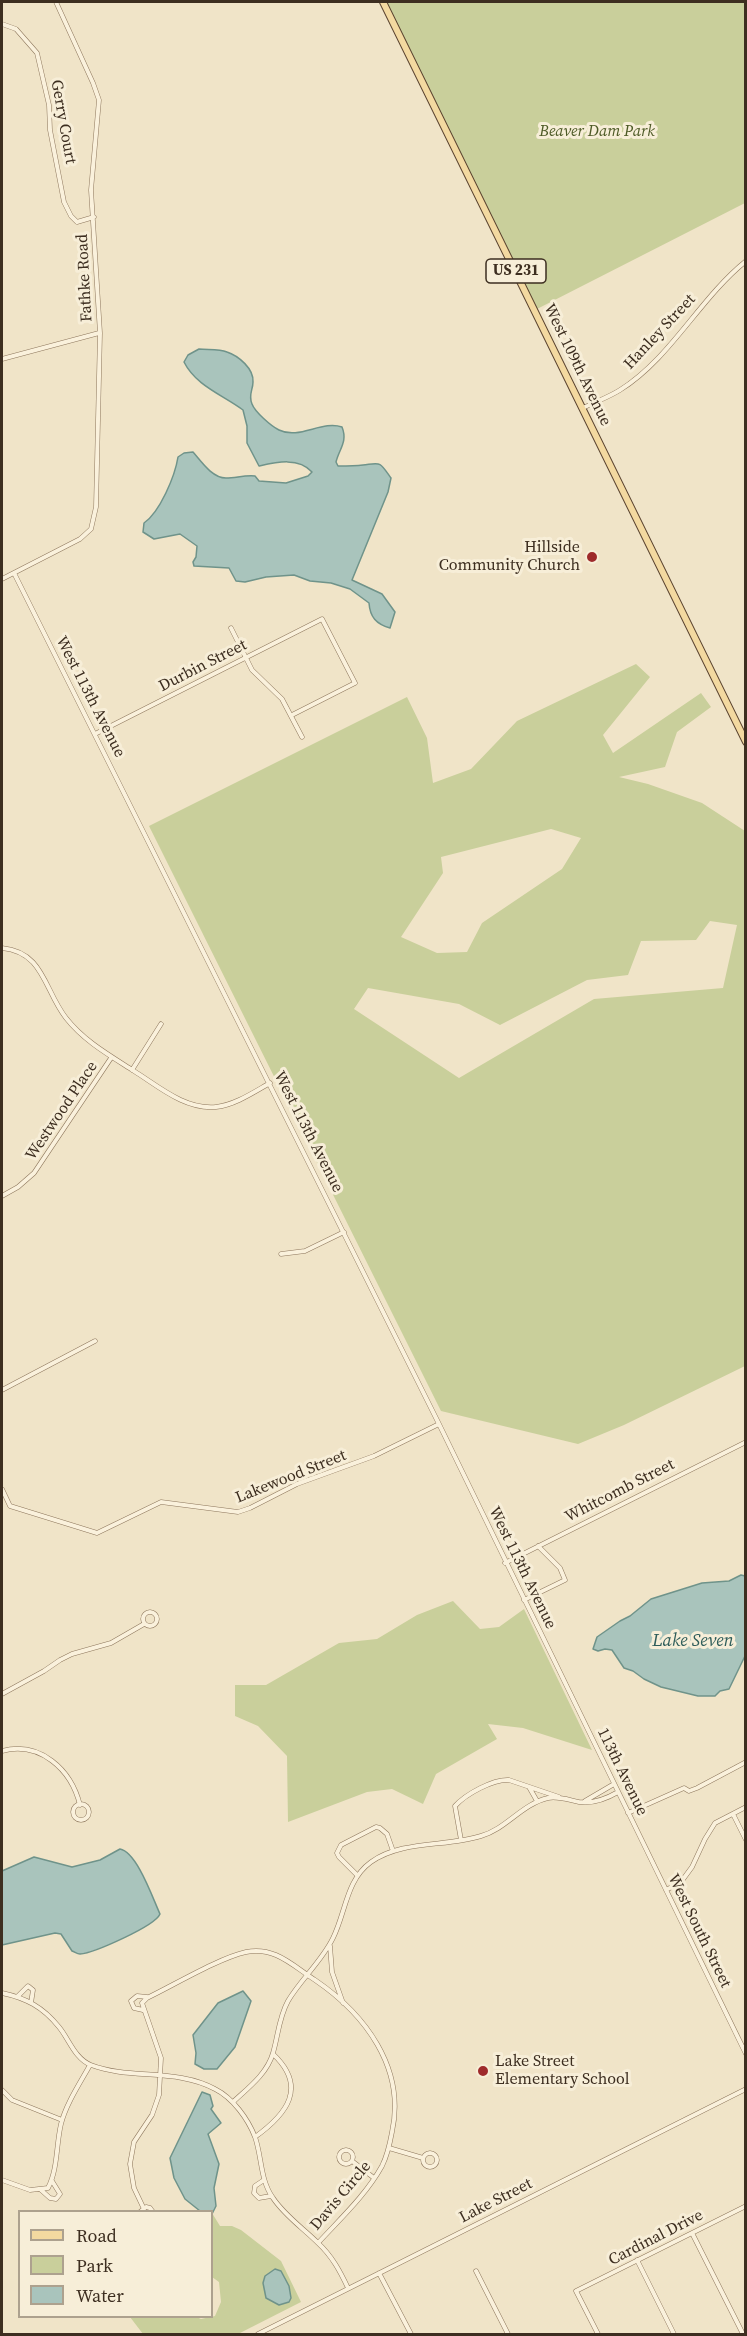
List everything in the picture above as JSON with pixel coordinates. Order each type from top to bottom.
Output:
[{"type":"main road","name":"West 109th Avenue","points":[[383,2],[746,742]]},
{"type":"street","name":"Fathke Road","points":[[2,579],[80,539],[92,530],[95,518],[100,333],[91,190],[99,100],[94,84],[56,2]]},
{"type":"street","name":"Gerry Court","points":[[2,24],[16,29],[37,53],[49,105],[50,130],[64,202],[77,222],[94,217]]},
{"type":"street","name":"Hanley Street","points":[[583,408],[621,389],[650,365],[696,310],[746,261]]},
{"type":"street","points":[[2,359],[100,333]]},
{"type":"street","name":"West 113th Avenue","points":[[14,573],[344,1232],[574,1704]]},
{"type":"street","name":"Durbin Street","points":[[95,734],[322,619],[355,682],[292,715]]},
{"type":"street","points":[[231,628],[260,680],[282,699],[302,737]]},
{"type":"street","points":[[2,948],[22,953],[34,963],[64,1016],[77,1031],[111,1058],[170,1095],[192,1104],[216,1107],[240,1100],[270,1083]]},
{"type":"street","points":[[132,1070],[161,1024]]},
{"type":"street","name":"Westwood Place","points":[[2,1196],[18,1188],[34,1173],[111,1058]]},
{"type":"street","points":[[281,1254],[305,1251],[344,1232]]},
{"type":"street","points":[[2,1390],[95,1341]]},
{"type":"street","name":"Lakewood Street","points":[[2,1489],[10,1506],[97,1533],[160,1502],[238,1512],[297,1484],[374,1456],[439,1424]]},
{"type":"street","name":"Whitcomb Street","points":[[505,1563],[746,1442]]},
{"type":"street","points":[[524,1600],[566,1578],[560,1568],[538,1546]]},
{"type":"street","points":[[2,1694],[66,1657],[111,1643],[144,1624]]},
{"type":"street","name":"113th Avenue","points":[[574,1704],[647,1851]]},
{"type":"street","points":[[2,1751],[34,1751],[49,1758],[69,1777],[80,1805],[87,1808],[89,1812],[86,1818],[81,1820],[73,1812],[80,1805]]},
{"type":"street","points":[[628,1813],[684,1788],[689,1791],[697,1788],[746,1762]]},
{"type":"street","points":[[461,1840],[455,1806],[460,1800],[502,1779],[564,1798]]},
{"type":"street","points":[[585,1802],[614,1784]]},
{"type":"street","points":[[529,1786],[537,1801]]},
{"type":"street","points":[[233,2102],[258,2079],[267,2067],[273,2054],[276,2033],[287,2002],[330,1944],[339,1926],[345,1902],[357,1875],[373,1861],[393,1851],[480,1837],[502,1828],[537,1801],[551,1797],[585,1802],[608,1798],[618,1792]]},
{"type":"street","points":[[666,1890],[681,1882],[687,1875],[715,1823],[746,1807]]},
{"type":"street","points":[[733,1814],[746,1840]]},
{"type":"street","points":[[357,1875],[339,1857],[337,1853],[341,1845],[380,1827],[387,1834],[393,1851]]},
{"type":"street","name":"West South Street","points":[[647,1851],[746,2054]]},
{"type":"street","name":"Davis Circle","points":[[330,1944],[332,1972],[343,2003]]},
{"type":"street","name":"Davis Circle","points":[[143,2010],[141,2003],[147,1998],[225,1960],[247,1952],[272,1953],[292,1962],[306,1975],[329,1990],[372,2034],[384,2054],[396,2100],[395,2120],[389,2148],[374,2178],[318,2243]]},
{"type":"street","points":[[18,1996],[28,1986],[33,1990],[32,2003]]},
{"type":"street","points":[[2,1993],[18,1996],[40,2008],[59,2027],[75,2051],[90,2065],[196,2081],[216,2089],[233,2102],[248,2122],[255,2137],[264,2180],[271,2196],[282,2210],[318,2243],[337,2266],[348,2288]]},
{"type":"street","points":[[142,2209],[134,2187],[130,2164],[134,2142],[152,2115],[159,2095],[159,2050],[143,2010],[134,2008],[131,2001],[137,1996],[147,1998]]},
{"type":"street","points":[[255,2137],[278,2120],[288,2106],[291,2093],[284,2064],[273,2054]]},
{"type":"street","points":[[2,2180],[20,2188],[42,2190],[48,2188],[52,2181],[62,2120],[90,2065]]},
{"type":"street","name":"Lake Street","points":[[258,2334],[746,2089]]},
{"type":"street","points":[[2,2090],[12,2100],[62,2120]]},
{"type":"street","points":[[389,2148],[423,2158]]},
{"type":"street","points":[[352,2161],[374,2178]]},
{"type":"street","points":[[264,2180],[255,2186],[254,2193],[259,2198],[271,2196]]},
{"type":"street","points":[[42,2190],[50,2198],[56,2199],[60,2194],[52,2181]]},
{"type":"street","name":"Cardinal Drive","points":[[598,2334],[576,2292],[745,2206]]},
{"type":"street","points":[[692,2233],[743,2334]]},
{"type":"street","points":[[637,2260],[674,2334]]},
{"type":"street","points":[[476,2271],[508,2334]]},
{"type":"street","points":[[379,2273],[411,2334]]},
{"type":"green space","name":"Beaver Dam Park","points":[[385,2],[745,2],[745,203],[537,309]]},
{"type":"green space","points":[[636,664],[650,677],[603,735],[613,753],[701,693],[711,707],[677,732],[665,767],[619,777],[648,784],[702,803],[745,831],[745,1366],[624,1425],[578,1444],[441,1411],[149,826],[407,697],[427,738],[433,783],[471,769],[517,721]],"holes":[[[551,829],[581,838],[562,869],[482,923],[467,952],[437,953],[401,937],[443,873],[441,857]],[[710,921],[737,925],[723,988],[594,999],[459,1078],[354,1009],[368,988],[459,1004],[500,1025],[587,980],[628,975],[641,941],[696,940]]]},
{"type":"green space","points":[[453,1601],[480,1629],[499,1627],[524,1609],[592,1750],[523,1728],[488,1724],[497,1739],[436,1774],[423,1804],[392,1789],[367,1792],[288,1822],[287,1756],[258,1726],[235,1716],[235,1685],[266,1685],[339,1643],[377,1639],[417,1615]]},
{"type":"green space","points":[[213,2215],[220,2226],[232,2226],[241,2230],[281,2261],[301,2302],[238,2334],[143,2334],[131,2318],[213,2318],[221,2302],[219,2282],[213,2278]]},
{"type":"water","points":[[199,349],[227,352],[245,364],[253,377],[250,398],[252,404],[260,415],[276,428],[294,433],[327,426],[342,427],[344,437],[336,462],[338,466],[380,464],[391,478],[388,492],[352,580],[382,594],[395,612],[390,628],[377,622],[372,616],[369,603],[350,589],[331,583],[310,581],[294,575],[266,577],[245,582],[236,581],[229,568],[194,566],[197,546],[180,534],[154,539],[143,532],[144,523],[156,511],[166,493],[178,457],[184,453],[193,452],[207,468],[221,477],[255,476],[259,481],[286,483],[308,476],[312,472],[307,467],[294,462],[259,466],[247,443],[247,426],[243,410],[195,378],[184,362],[188,355]]},
{"type":"water","name":"Lake Seven","points":[[741,1575],[745,1576],[745,1656],[729,1689],[720,1691],[715,1696],[698,1696],[661,1687],[624,1668],[612,1650],[593,1649],[597,1637],[630,1616],[651,1599],[702,1583],[729,1581]]},
{"type":"water","points":[[120,1849],[132,1858],[144,1877],[160,1914],[156,1919],[123,1938],[80,1954],[72,1951],[61,1934],[55,1933],[2,1945],[2,1871],[34,1857],[72,1867],[100,1860]]},
{"type":"water","points":[[243,1991],[251,2001],[235,2047],[217,2069],[204,2069],[195,2064],[193,2035],[218,2003]]},
{"type":"water","points":[[202,2092],[210,2095],[213,2106],[211,2109],[221,2123],[208,2134],[219,2164],[214,2188],[216,2206],[213,2212],[213,2210],[199,2210],[185,2199],[174,2178],[170,2158]]},
{"type":"water","points":[[275,2269],[281,2271],[289,2286],[291,2298],[289,2302],[279,2305],[266,2298],[263,2283],[265,2276]]},
{"type":"place","name":"Hillside Community Church","points":[[592,557]]},
{"type":"place","name":"Lake Street Elementary School","points":[[483,2071]]}]
